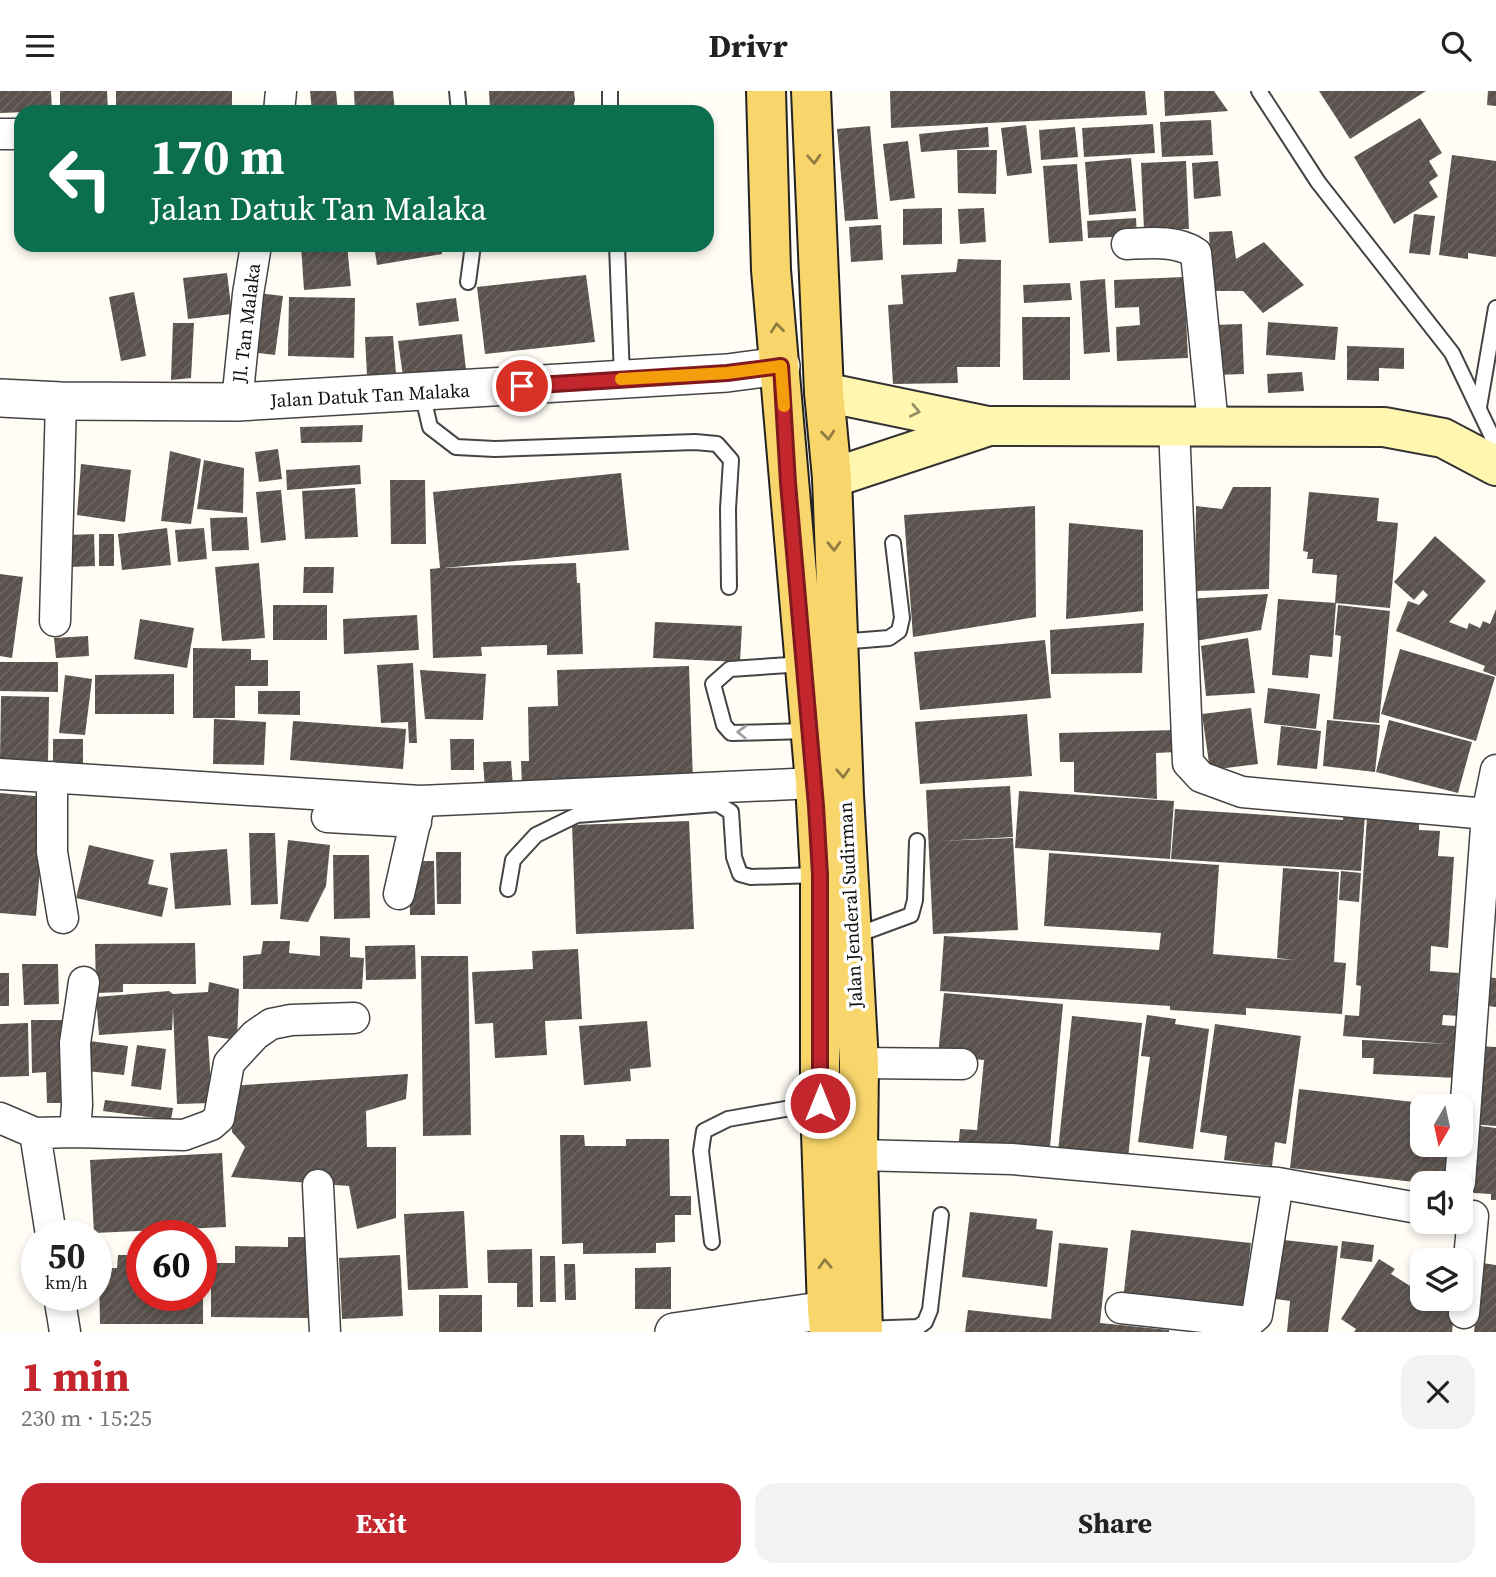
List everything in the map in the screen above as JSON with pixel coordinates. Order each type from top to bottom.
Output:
[{"type":"main road","points":[[766,91],[771,270],[815,783],[820,875],[820,1103],[846,1326]]},
{"type":"main road","name":"Jalan Jenderal Sudirman","points":[[811,91],[859,1063],[858,1155],[846,1326]]},
{"type":"main road","points":[[824,392],[988,426],[1384,426],[1443,438],[1496,466]]},
{"type":"main road","points":[[832,478],[988,426]]},
{"type":"street","points":[[1127,244],[1160,242],[1187,247],[1196,253],[1213,425]]},
{"type":"street","name":"Jl. Tan Malaka","points":[[237,402],[255,252]]},
{"type":"street","name":"Jalan Datuk Tan Malaka","points":[[0,398],[237,402],[727,373],[781,366]]},
{"type":"street","points":[[55,621],[61,401]]},
{"type":"street","points":[[1174,426],[1188,763],[1200,777],[1241,792],[1487,814]]},
{"type":"street","points":[[1462,1171],[1487,814],[1496,770]]},
{"type":"street","points":[[0,774],[418,811]]},
{"type":"street","points":[[52,777],[52,852],[63,918]]},
{"type":"street","points":[[327,817],[815,783]]},
{"type":"street","points":[[399,894],[418,811]]},
{"type":"street","points":[[75,1132],[75,1043],[83,982]]},
{"type":"street","points":[[0,1118],[34,1133],[184,1135],[211,1125],[219,1118],[229,1063],[255,1035],[271,1024],[291,1020],[354,1017]]},
{"type":"street","points":[[859,1063],[962,1065]]},
{"type":"street","points":[[34,1133],[48,1220]]},
{"type":"street","points":[[858,1155],[1012,1159],[1278,1183],[1410,1207]]},
{"type":"street","points":[[1121,1308],[1248,1322],[1257,1315],[1278,1183]]},
{"type":"street","points":[[318,1185],[325,1332]]},
{"type":"street","points":[[1464,1313],[1477,1217]]},
{"type":"street","points":[[62,1311],[65,1332]]},
{"type":"street","points":[[674,1332],[846,1326]]},
{"type":"lane","points":[[1259,91],[1318,182],[1452,353],[1496,445]]},
{"type":"lane","points":[[468,282],[472,252]]},
{"type":"lane","points":[[617,252],[622,379]]},
{"type":"lane","points":[[1479,407],[1496,308]]},
{"type":"lane","points":[[422,393],[429,427],[456,447],[495,449],[695,442],[717,444],[731,460],[728,509],[729,587]]},
{"type":"lane","points":[[837,642],[889,638],[899,631],[902,618],[892,543]]},
{"type":"lane","points":[[804,664],[730,669],[713,684],[724,725],[731,733],[810,731]]},
{"type":"lane","points":[[508,889],[513,860],[536,835],[577,815],[718,804],[732,812],[734,857],[740,874],[751,877],[820,875]]},
{"type":"lane","points":[[852,937],[911,915],[915,900],[916,841]]},
{"type":"lane","points":[[712,1242],[701,1151],[704,1131],[728,1119],[820,1103]]},
{"type":"lane","points":[[846,1326],[918,1327],[925,1322],[930,1310],[942,1215]]},
{"type":"building","points":[[0,91],[51,91],[52,105],[14,105],[14,112],[0,113]]},
{"type":"building","points":[[60,91],[107,91],[108,105],[60,105]]},
{"type":"building","points":[[116,91],[232,91],[232,105],[116,105]]},
{"type":"building","points":[[310,91],[336,91],[337,105],[311,105]]},
{"type":"building","points":[[354,91],[393,91],[394,105],[355,105]]},
{"type":"building","points":[[489,91],[574,91],[574,105],[490,105]]},
{"type":"building","points":[[890,91],[1145,91],[1147,115],[891,128]]},
{"type":"building","points":[[1164,91],[1214,91],[1228,111],[1165,116]]},
{"type":"building","points":[[1319,91],[1426,91],[1350,139]]},
{"type":"building","points":[[1488,91],[1496,91],[1496,106],[1487,105]]},
{"type":"building","points":[[1420,118],[1442,153],[1429,161],[1438,176],[1429,182],[1438,197],[1394,224],[1354,157]]},
{"type":"building","points":[[1211,120],[1213,155],[1162,157],[1160,122]]},
{"type":"building","points":[[1153,124],[1155,153],[1084,157],[1082,128]]},
{"type":"building","points":[[1026,125],[1032,173],[1007,176],[1001,128]]},
{"type":"building","points":[[870,126],[878,219],[845,221],[837,129]]},
{"type":"building","points":[[988,127],[989,147],[921,152],[919,134]]},
{"type":"building","points":[[1075,127],[1078,157],[1041,160],[1039,130]]},
{"type":"building","points":[[908,141],[915,198],[890,201],[883,144]]},
{"type":"building","points":[[957,150],[997,150],[996,194],[958,193]]},
{"type":"building","points":[[1452,155],[1496,161],[1496,257],[1468,253],[1468,259],[1439,255]]},
{"type":"building","points":[[1131,158],[1136,211],[1089,215],[1085,162]]},
{"type":"building","points":[[1186,161],[1189,229],[1144,230],[1141,163]]},
{"type":"building","points":[[1218,161],[1221,196],[1194,199],[1192,163]]},
{"type":"building","points":[[1077,164],[1083,241],[1049,243],[1043,166]]},
{"type":"building","points":[[942,208],[942,244],[903,245],[903,209]]},
{"type":"building","points":[[984,208],[986,242],[960,244],[958,209]]},
{"type":"building","points":[[1414,214],[1435,216],[1430,255],[1409,253]]},
{"type":"building","points":[[1136,218],[1137,236],[1088,238],[1087,221]]},
{"type":"building","points":[[881,225],[883,260],[851,262],[849,227]]},
{"type":"building","points":[[1232,231],[1236,259],[1264,242],[1304,285],[1263,313],[1243,291],[1212,291],[1209,232]]},
{"type":"building","points":[[301,252],[348,252],[351,286],[304,290]]},
{"type":"building","points":[[375,252],[442,252],[442,254],[377,265]]},
{"type":"building","points":[[958,259],[1001,260],[1000,367],[957,367],[958,383],[893,384],[888,305],[903,304],[901,275],[956,272]]},
{"type":"building","points":[[227,273],[232,314],[188,319],[183,278]]},
{"type":"building","points":[[586,275],[595,342],[485,354],[477,287]]},
{"type":"building","points":[[1184,277],[1188,358],[1117,361],[1116,327],[1140,325],[1139,307],[1115,308],[1114,280]]},
{"type":"building","points":[[1105,279],[1110,352],[1084,354],[1080,281]]},
{"type":"building","points":[[1070,283],[1072,300],[1024,303],[1023,285]]},
{"type":"building","points":[[134,292],[146,356],[121,361],[109,297]]},
{"type":"building","points":[[258,293],[283,296],[275,355],[250,352]]},
{"type":"building","points":[[289,297],[355,298],[354,358],[288,356]]},
{"type":"building","points":[[456,298],[459,321],[419,326],[416,303]]},
{"type":"building","points":[[1022,317],[1070,317],[1070,380],[1023,380]]},
{"type":"building","points":[[1268,322],[1338,327],[1335,360],[1266,355]]},
{"type":"building","points":[[173,323],[194,323],[191,378],[171,380]]},
{"type":"building","points":[[1242,324],[1244,374],[1216,375],[1214,325]]},
{"type":"building","points":[[462,334],[466,370],[403,376],[398,341]]},
{"type":"building","points":[[393,336],[396,374],[367,375],[365,337]]},
{"type":"building","points":[[1347,346],[1404,348],[1404,369],[1379,368],[1379,381],[1347,380]]},
{"type":"building","points":[[1302,372],[1304,391],[1268,393],[1267,374]]},
{"type":"building","points":[[363,425],[362,442],[301,443],[300,427]]},
{"type":"building","points":[[278,449],[282,479],[259,482],[255,452]]},
{"type":"building","points":[[170,451],[201,459],[191,524],[161,521]]},
{"type":"building","points":[[204,460],[244,468],[243,513],[197,509]]},
{"type":"building","points":[[81,464],[131,470],[125,522],[77,515]]},
{"type":"building","points":[[360,465],[361,484],[287,490],[286,470]]},
{"type":"building","points":[[621,473],[629,550],[444,568],[576,563],[577,583],[580,583],[583,654],[547,655],[547,645],[481,647],[482,656],[433,658],[430,569],[440,568],[433,492]]},
{"type":"building","points":[[390,480],[425,480],[426,544],[391,544]]},
{"type":"building","points":[[1233,487],[1271,487],[1269,589],[1195,591],[1196,506],[1222,509]]},
{"type":"building","points":[[355,488],[358,537],[305,539],[302,491]]},
{"type":"building","points":[[281,490],[286,540],[261,543],[256,492]]},
{"type":"building","points":[[1309,492],[1379,498],[1377,521],[1398,523],[1390,608],[1335,603],[1337,575],[1312,573],[1313,559],[1307,559],[1308,552],[1303,551]]},
{"type":"building","points":[[1035,506],[1036,617],[913,637],[904,515]]},
{"type":"building","points":[[247,517],[249,550],[212,551],[210,518]]},
{"type":"building","points":[[1069,523],[1143,530],[1143,611],[1066,619]]},
{"type":"building","points":[[167,528],[171,565],[122,570],[118,534]]},
{"type":"building","points":[[204,528],[207,559],[178,562],[175,530]]},
{"type":"building","points":[[94,534],[95,566],[70,567],[69,535]]},
{"type":"building","points":[[99,534],[114,534],[114,566],[99,566]]},
{"type":"building","points":[[1435,536],[1486,581],[1449,622],[1467,629],[1469,623],[1480,628],[1483,621],[1490,624],[1496,609],[1496,676],[1483,671],[1485,666],[1396,631],[1408,601],[1419,605],[1428,595],[1423,590],[1414,600],[1394,582]]},
{"type":"building","points":[[259,563],[265,638],[222,641],[215,567]]},
{"type":"building","points":[[304,567],[334,567],[333,593],[303,593]]},
{"type":"building","points":[[0,574],[23,577],[12,658],[0,656]]},
{"type":"building","points":[[1268,594],[1261,630],[1189,642],[1187,599]]},
{"type":"building","points":[[1278,599],[1336,603],[1332,657],[1310,655],[1308,678],[1272,675]]},
{"type":"building","points":[[273,605],[327,605],[327,640],[273,640]]},
{"type":"building","points":[[1338,605],[1390,611],[1379,723],[1333,719],[1341,636],[1335,635]]},
{"type":"building","points":[[417,615],[419,650],[344,654],[343,619]]},
{"type":"building","points":[[140,619],[194,628],[187,668],[134,659]]},
{"type":"building","points":[[655,622],[742,626],[740,662],[653,658]]},
{"type":"building","points":[[1144,623],[1142,673],[1051,674],[1050,630]]},
{"type":"building","points":[[88,636],[89,656],[56,658],[54,638]]},
{"type":"building","points":[[1248,638],[1255,693],[1206,696],[1201,646]]},
{"type":"building","points":[[1045,640],[1051,698],[920,710],[914,652]]},
{"type":"building","points":[[193,648],[251,649],[251,660],[268,660],[268,686],[235,686],[235,718],[193,718]]},
{"type":"building","points":[[1400,649],[1495,677],[1476,741],[1381,714]]},
{"type":"building","points":[[0,662],[58,662],[58,692],[0,691]]},
{"type":"building","points":[[413,663],[417,743],[409,743],[408,722],[381,723],[377,665]]},
{"type":"building","points":[[689,666],[693,781],[522,785],[521,761],[529,761],[528,707],[558,706],[557,670]]},
{"type":"building","points":[[420,670],[486,674],[483,720],[425,719]]},
{"type":"building","points":[[174,674],[174,714],[95,714],[95,675]]},
{"type":"building","points":[[65,675],[92,679],[85,735],[59,733]]},
{"type":"building","points":[[1268,688],[1320,694],[1316,729],[1264,723]]},
{"type":"building","points":[[258,691],[300,691],[300,715],[258,714]]},
{"type":"building","points":[[1,696],[49,697],[48,761],[0,760]]},
{"type":"building","points":[[1251,708],[1258,764],[1210,770],[1202,714]]},
{"type":"building","points":[[1027,714],[1032,776],[920,784],[915,722]]},
{"type":"building","points":[[214,719],[266,722],[264,765],[213,764]]},
{"type":"building","points":[[1327,720],[1380,725],[1375,772],[1323,766]]},
{"type":"building","points":[[1389,720],[1472,742],[1458,793],[1376,772]]},
{"type":"building","points":[[293,721],[406,729],[403,769],[290,760]]},
{"type":"building","points":[[1281,726],[1321,731],[1317,769],[1277,765]]},
{"type":"building","points":[[1176,730],[1176,752],[1156,753],[1157,799],[1074,792],[1074,762],[1060,762],[1059,733]]},
{"type":"building","points":[[53,739],[83,739],[83,767],[53,767]]},
{"type":"building","points":[[450,739],[474,739],[474,770],[451,770]]},
{"type":"building","points":[[511,761],[513,786],[485,788],[483,762]]},
{"type":"building","points":[[1010,786],[1013,837],[940,841],[1013,838],[1018,930],[933,934],[926,790]]},
{"type":"building","points":[[1019,791],[1174,801],[1170,859],[1015,848]]},
{"type":"building","points":[[0,793],[46,797],[36,916],[0,913]]},
{"type":"building","points":[[1175,809],[1343,820],[1344,812],[1365,814],[1361,871],[1171,859]]},
{"type":"building","points":[[1367,817],[1419,820],[1419,830],[1440,831],[1438,856],[1454,857],[1448,948],[1431,946],[1430,971],[1459,973],[1457,993],[1462,994],[1461,1016],[1443,1015],[1442,1025],[1456,1026],[1457,1078],[1373,1074],[1374,1058],[1362,1058],[1362,1040],[1447,1044],[1343,1036],[1345,1015],[1359,1016],[1361,986],[1356,985]]},
{"type":"building","points":[[689,821],[694,929],[576,934],[572,825]]},
{"type":"building","points":[[249,833],[275,833],[278,904],[251,905]]},
{"type":"building","points":[[288,840],[330,845],[326,886],[308,922],[280,919]]},
{"type":"building","points":[[89,845],[154,860],[148,884],[168,888],[162,917],[76,898]]},
{"type":"building","points":[[227,849],[231,905],[175,909],[170,853]]},
{"type":"building","points":[[436,852],[461,852],[461,904],[437,904]]},
{"type":"building","points":[[1049,853],[1219,865],[1213,954],[1263,958],[1294,960],[1277,958],[1283,868],[1339,872],[1334,962],[1346,963],[1342,1014],[1246,1008],[1246,1015],[1170,1010],[1170,1006],[940,991],[944,936],[1159,950],[1161,933],[1044,926]]},
{"type":"building","points":[[333,855],[369,855],[370,918],[334,919]]},
{"type":"building","points":[[409,861],[434,861],[435,915],[410,915]]},
{"type":"building","points":[[1341,871],[1361,873],[1359,902],[1339,900]]},
{"type":"building","points":[[320,936],[350,938],[350,957],[364,958],[362,989],[243,989],[243,956],[261,954],[263,941],[290,941],[289,953],[320,956]]},
{"type":"building","points":[[195,943],[196,984],[123,984],[123,992],[96,993],[95,944]]},
{"type":"building","points":[[415,945],[416,979],[366,980],[365,946]]},
{"type":"building","points":[[578,949],[582,1019],[545,1021],[547,1055],[495,1058],[493,1023],[475,1024],[472,972],[533,969],[532,951]]},
{"type":"building","points":[[421,956],[468,956],[471,1135],[423,1136]]},
{"type":"building","points":[[22,964],[58,964],[59,1004],[24,1005]]},
{"type":"building","points":[[0,973],[9,973],[9,1006],[0,1006]]},
{"type":"building","points":[[1484,977],[1496,978],[1496,1007],[1481,1005]]},
{"type":"building","points":[[209,982],[239,989],[237,1040],[208,1036],[212,1103],[177,1104],[173,1009],[172,1030],[99,1035],[96,997],[169,991],[173,994],[208,992]]},
{"type":"building","points":[[944,993],[1063,1004],[1049,1158],[958,1150],[960,1129],[977,1130],[984,1060],[938,1056]]},
{"type":"building","points":[[1147,1015],[1176,1019],[1175,1024],[1209,1029],[1193,1149],[1138,1142],[1150,1057],[1141,1056]]},
{"type":"building","points":[[1072,1016],[1142,1023],[1127,1168],[1057,1161]]},
{"type":"building","points":[[31,1020],[64,1020],[67,1103],[47,1103],[46,1072],[32,1073]]},
{"type":"building","points":[[647,1021],[651,1067],[630,1069],[631,1081],[584,1085],[579,1026]]},
{"type":"building","points":[[28,1023],[29,1076],[0,1077],[0,1024]]},
{"type":"building","points":[[1215,1024],[1301,1036],[1286,1144],[1275,1142],[1272,1166],[1224,1160],[1227,1136],[1200,1132]]},
{"type":"building","points":[[82,1040],[128,1046],[124,1075],[78,1070]]},
{"type":"building","points":[[137,1045],[166,1049],[161,1090],[131,1086]]},
{"type":"building","points":[[1476,1046],[1496,1047],[1496,1126],[1474,1124],[1472,1094]]},
{"type":"building","points":[[408,1074],[406,1099],[366,1111],[367,1147],[396,1147],[396,1218],[357,1229],[349,1186],[231,1177],[245,1147],[232,1132],[229,1086]]},
{"type":"building","points":[[1299,1089],[1410,1102],[1410,1157],[1450,1157],[1448,1171],[1410,1171],[1410,1182],[1290,1168]]},
{"type":"building","points":[[105,1100],[173,1108],[171,1120],[103,1111]]},
{"type":"building","points":[[1480,1126],[1496,1128],[1496,1200],[1491,1200],[1491,1194],[1474,1193]]},
{"type":"building","points":[[560,1135],[584,1135],[585,1146],[626,1146],[626,1139],[669,1139],[670,1196],[691,1196],[691,1215],[675,1215],[675,1242],[656,1243],[656,1253],[583,1254],[583,1243],[562,1244]]},
{"type":"building","points":[[222,1153],[226,1227],[217,1227],[217,1220],[126,1220],[126,1232],[112,1232],[112,1220],[93,1220],[90,1160]]},
{"type":"building","points":[[464,1211],[468,1288],[408,1290],[404,1214]]},
{"type":"building","points":[[970,1212],[1037,1219],[1036,1229],[1053,1231],[1047,1287],[962,1277]]},
{"type":"building","points":[[1131,1230],[1251,1243],[1243,1314],[1123,1300]]},
{"type":"building","points":[[288,1237],[309,1237],[309,1318],[211,1317],[211,1311],[217,1311],[217,1263],[235,1263],[235,1246],[288,1247]]},
{"type":"building","points":[[1275,1239],[1338,1246],[1328,1332],[1287,1332],[1290,1301],[1268,1298]]},
{"type":"building","points":[[1342,1241],[1374,1245],[1372,1262],[1340,1258]]},
{"type":"building","points":[[1059,1243],[1108,1248],[1100,1323],[1169,1332],[965,1332],[968,1310],[1051,1319]]},
{"type":"building","points":[[532,1249],[533,1307],[517,1307],[517,1283],[488,1283],[487,1250]]},
{"type":"building","points":[[118,1255],[126,1255],[126,1311],[203,1311],[203,1324],[100,1324],[100,1311],[112,1311],[112,1268],[117,1268]]},
{"type":"building","points":[[400,1255],[403,1316],[342,1319],[339,1258]]},
{"type":"building","points":[[540,1256],[555,1256],[556,1302],[540,1302]]},
{"type":"building","points":[[1379,1259],[1395,1269],[1391,1274],[1410,1286],[1410,1311],[1454,1311],[1452,1332],[1354,1332],[1356,1329],[1341,1319]]},
{"type":"building","points":[[1482,1263],[1496,1265],[1496,1332],[1474,1332]]},
{"type":"building","points":[[564,1264],[575,1264],[576,1300],[565,1300]]},
{"type":"building","points":[[671,1267],[671,1309],[635,1309],[635,1268]]},
{"type":"building","points":[[439,1295],[482,1295],[482,1332],[439,1332]]},
{"type":"slow traffic","points":[[621,379],[727,373],[781,366],[784,406]]},
{"type":"route","points":[[522,386],[727,373],[781,366],[820,875],[820,1103]]}]
